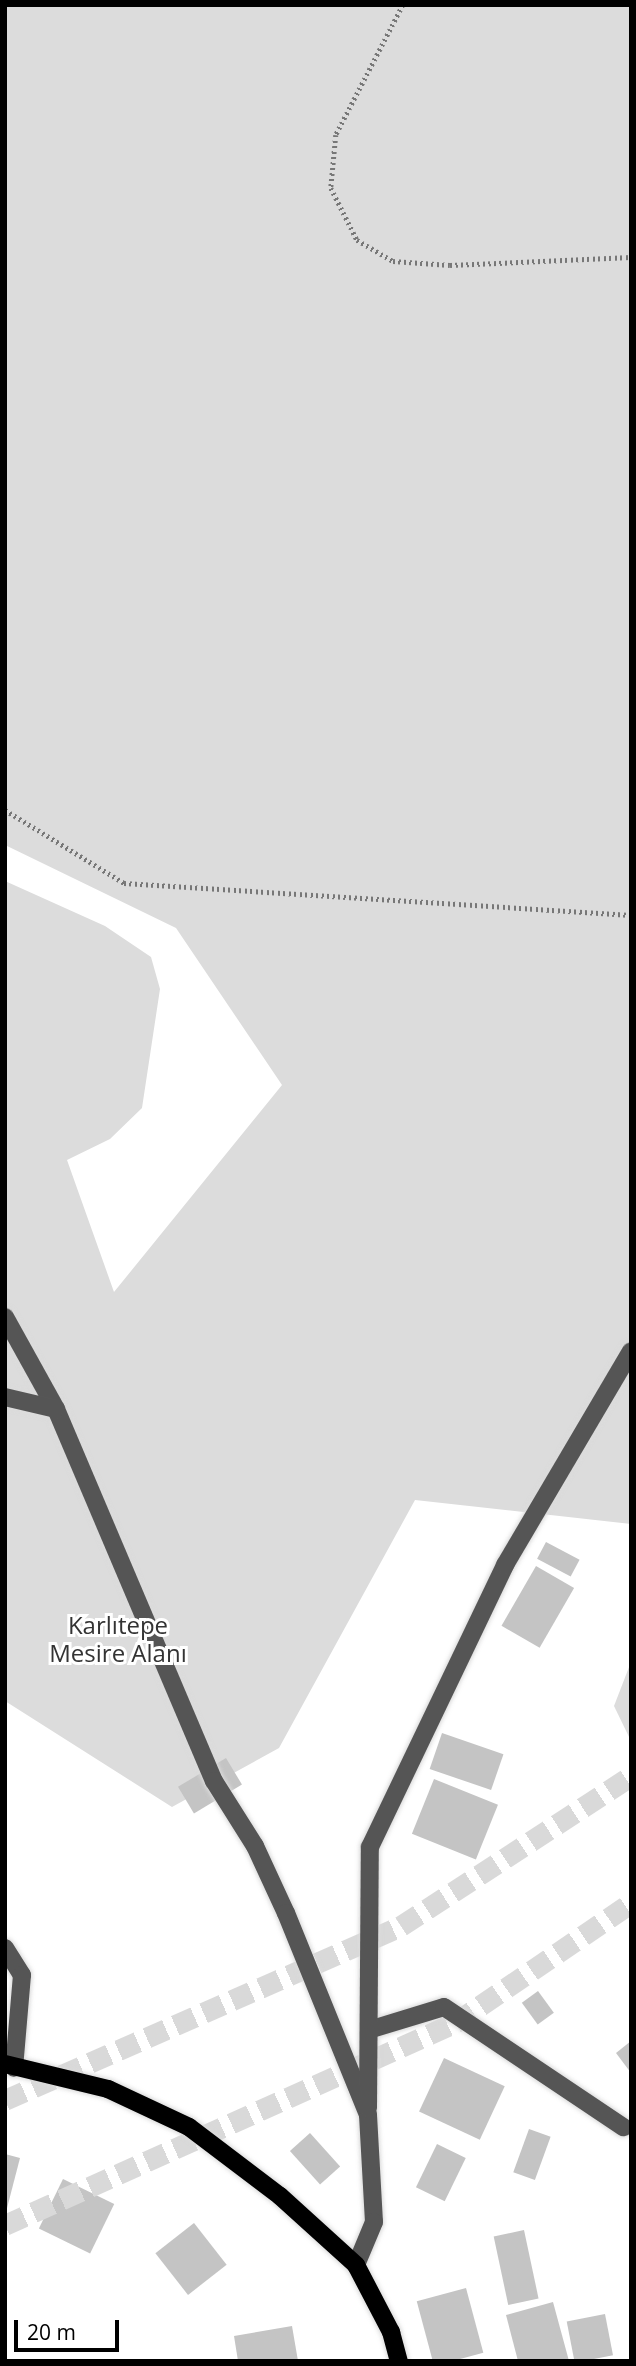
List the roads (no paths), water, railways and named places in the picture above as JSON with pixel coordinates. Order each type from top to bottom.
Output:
[{"type":"main road","points":[[10,2066],[108,2089],[189,2127],[279,2196],[356,2265],[391,2332],[399,2361]]},
{"type":"street","points":[[5,1317],[56,1409],[214,1781],[255,1846],[286,1913],[368,2115]]},
{"type":"street","points":[[356,2265],[374,2222],[368,2115],[372,2029],[370,1847],[505,1565],[631,1351]]},
{"type":"street","points":[[5,1397],[56,1409]]},
{"type":"street","points":[[5,1948],[22,1975],[10,2066]]},
{"type":"street","points":[[372,2029],[444,2007],[623,2127]]},
{"type":"tunnel","points":[[5,2100],[401,1926],[631,1776]]},
{"type":"tunnel","points":[[5,2225],[455,2023],[631,1903]]},
{"type":"park label","name":"Karlıtepe Mesire Alanı","points":[[118,1639]]}]
